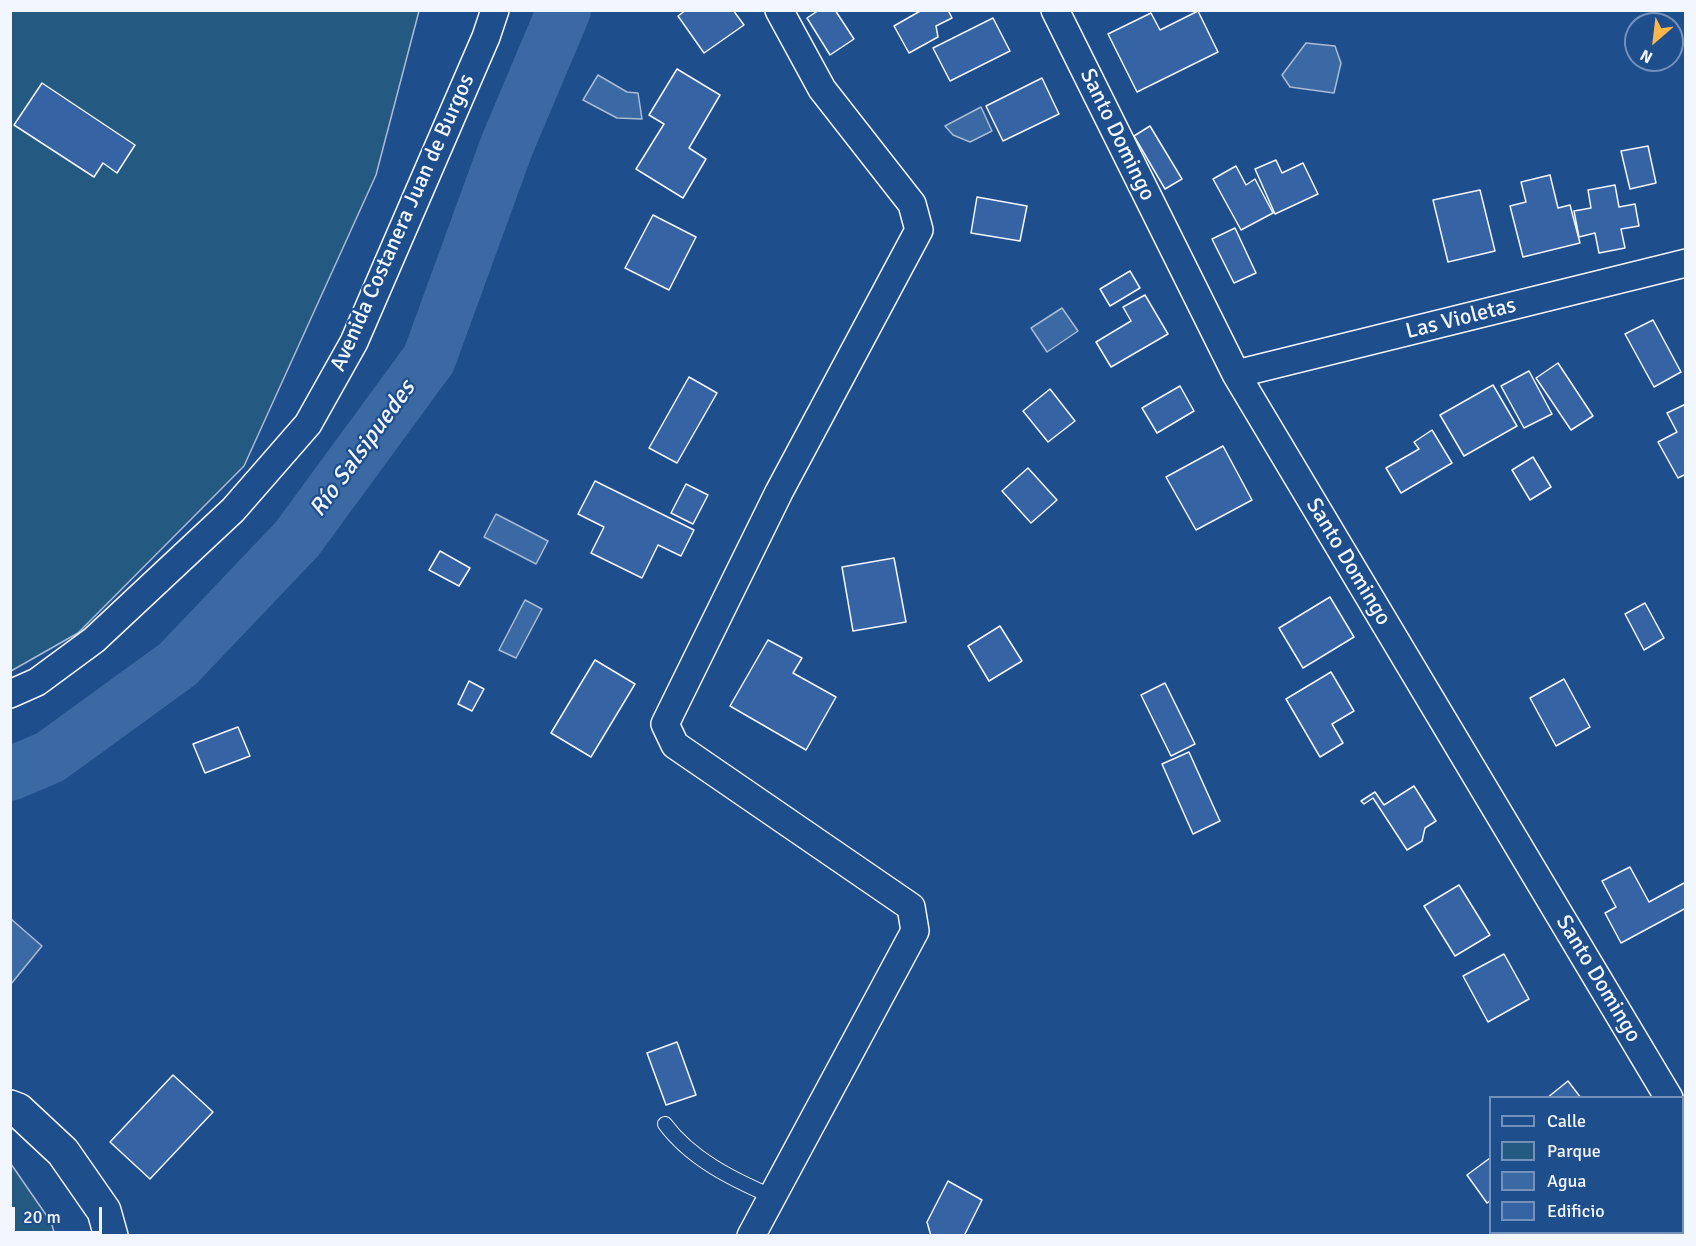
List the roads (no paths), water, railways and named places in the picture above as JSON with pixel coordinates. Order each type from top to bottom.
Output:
[{"type":"street","name":"Avenida Costanera Juan de Burgos","points":[[10,694],[37,682],[94,640],[233,510],[308,424],[354,342],[486,37],[495,10]]},
{"type":"street","points":[[751,1236],[915,931],[911,907],[675,745],[665,724],[779,492],[919,230],[912,204],[822,89],[780,10]]},
{"type":"street","name":"Santo Domingo","points":[[1055,10],[1236,375],[1668,1096]]},
{"type":"street","name":"Las Violetas","points":[[1236,375],[1682,271]]},
{"type":"street","points":[[10,1107],[18,1110],[63,1152],[104,1211],[111,1236]]},
{"type":"lane","points":[[665,1124],[676,1139],[729,1178],[771,1196]]},
{"type":"water","points":[[1306,43],[1335,46],[1341,63],[1334,93],[1290,87],[1282,75]]},
{"type":"water","points":[[598,75],[627,92],[638,93],[642,119],[617,118],[583,100]]},
{"type":"water","points":[[981,107],[992,131],[970,142],[953,135],[945,126]]},
{"type":"water","points":[[1062,308],[1078,331],[1047,352],[1031,328]]},
{"type":"water","points":[[496,514],[548,541],[536,564],[484,537]]},
{"type":"water","points":[[525,600],[542,609],[516,658],[499,650]]},
{"type":"water","points":[[11,919],[42,946],[11,984]]},
{"type":"waterway","name":"Río Salsipuedes","points":[[10,774],[50,757],[178,664],[297,539],[429,359],[507,145],[564,10]]}]
